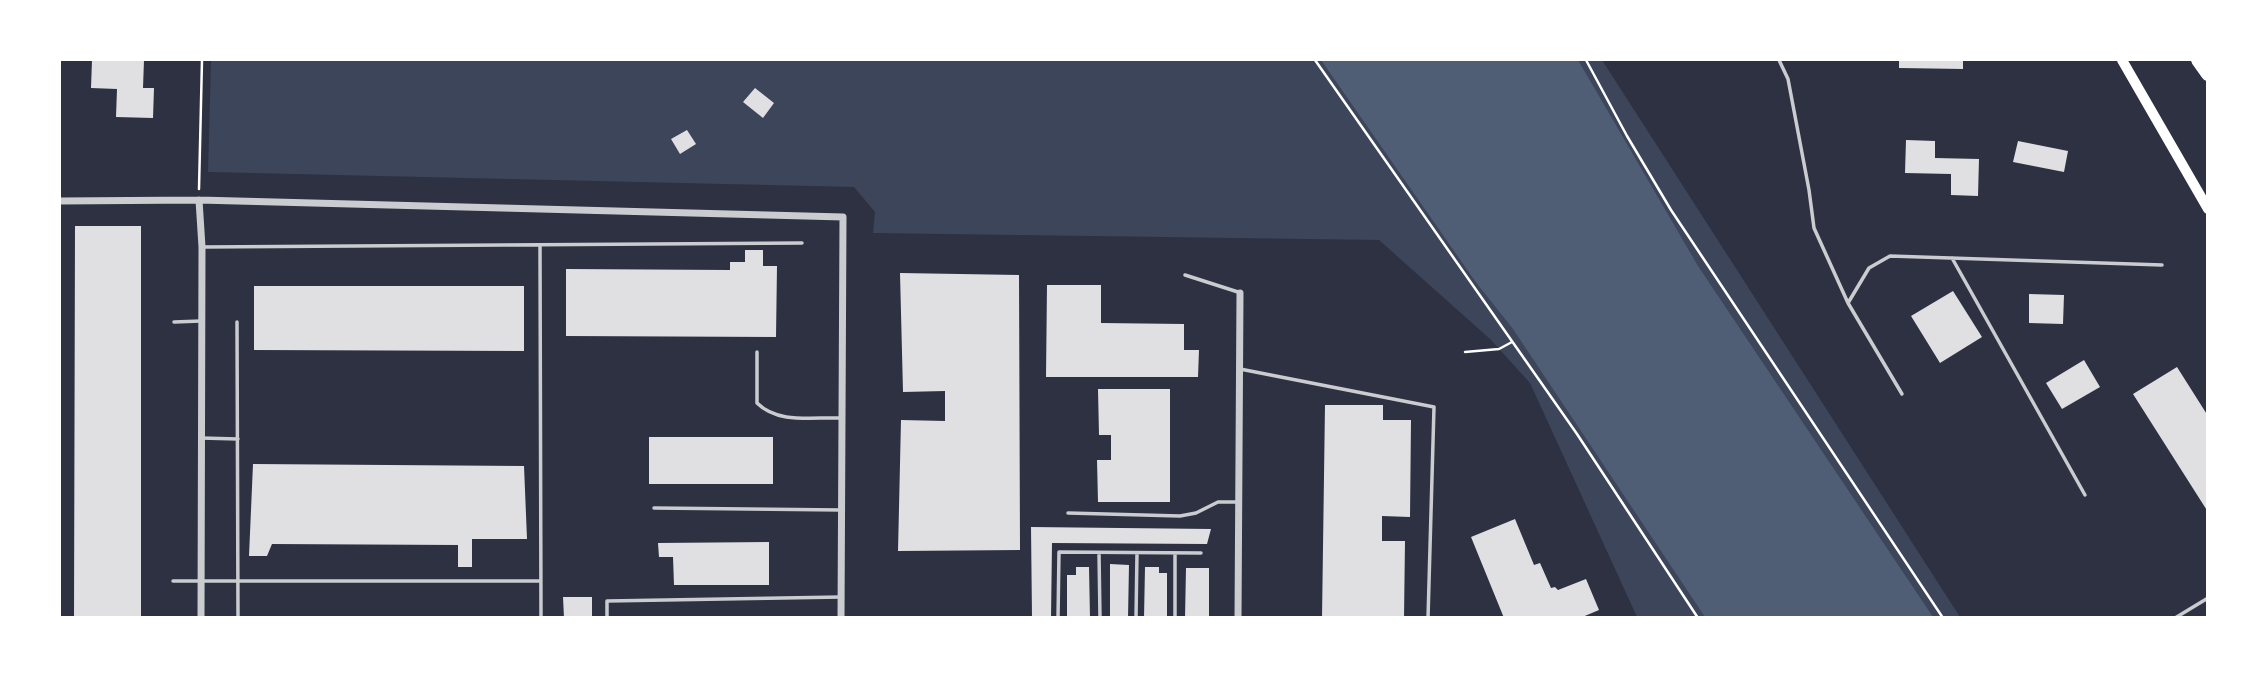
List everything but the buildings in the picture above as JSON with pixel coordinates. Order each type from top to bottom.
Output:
[{"type":"highway","points":[[2198,60],[2207,74]]},
{"type":"main road","points":[[2122,60],[2207,209]]},
{"type":"street","points":[[199,200],[202,247],[201,618]]},
{"type":"street","points":[[60,201],[199,200],[843,217],[841,618]]},
{"type":"street","points":[[1238,618],[1240,293]]},
{"type":"lane","points":[[1779,60],[1788,79],[1810,190],[1814,228],[1848,303],[1902,394]]},
{"type":"lane","points":[[202,247],[802,243]]},
{"type":"lane","points":[[540,245],[541,618]]},
{"type":"lane","points":[[1848,303],[1870,268],[1890,256],[2162,265]]},
{"type":"lane","points":[[1952,258],[2085,495]]},
{"type":"lane","points":[[1185,275],[1240,293]]},
{"type":"lane","points":[[174,322],[201,321]]},
{"type":"lane","points":[[237,322],[237,618]]},
{"type":"lane","points":[[757,352],[757,403],[766,411],[781,417],[842,418]]},
{"type":"lane","points":[[1240,369],[1434,407],[1429,618]]},
{"type":"lane","points":[[201,438],[238,439]]},
{"type":"lane","points":[[1068,513],[1180,516],[1196,513],[1219,502],[1239,502]]},
{"type":"lane","points":[[654,508],[841,510]]},
{"type":"lane","points":[[1058,618],[1059,552],[1201,553]]},
{"type":"lane","points":[[1099,553],[1100,618]]},
{"type":"lane","points":[[1136,618],[1137,553]]},
{"type":"lane","points":[[1175,553],[1175,618]]},
{"type":"lane","points":[[173,581],[541,581]]},
{"type":"lane","points":[[607,618],[607,601],[841,597]]},
{"type":"lane","points":[[2175,618],[2207,598]]},
{"type":"path","points":[[199,200],[202,60]]},
{"type":"path","points":[[1315,60],[1577,434],[1698,618]]},
{"type":"path","points":[[1587,60],[1627,136],[1671,210],[1943,618]]},
{"type":"path","points":[[1465,352],[1499,349],[1512,342]]},
{"type":"shaded area","points":[[211,60],[1602,60],[1960,617],[1637,617],[1530,383],[1490,339],[1379,240],[873,233],[875,212],[854,187],[208,172]]},
{"type":"shaded area","points":[[1321,60],[1578,60],[1698,266],[1933,617],[1705,617],[1513,329],[1475,281]]}]
